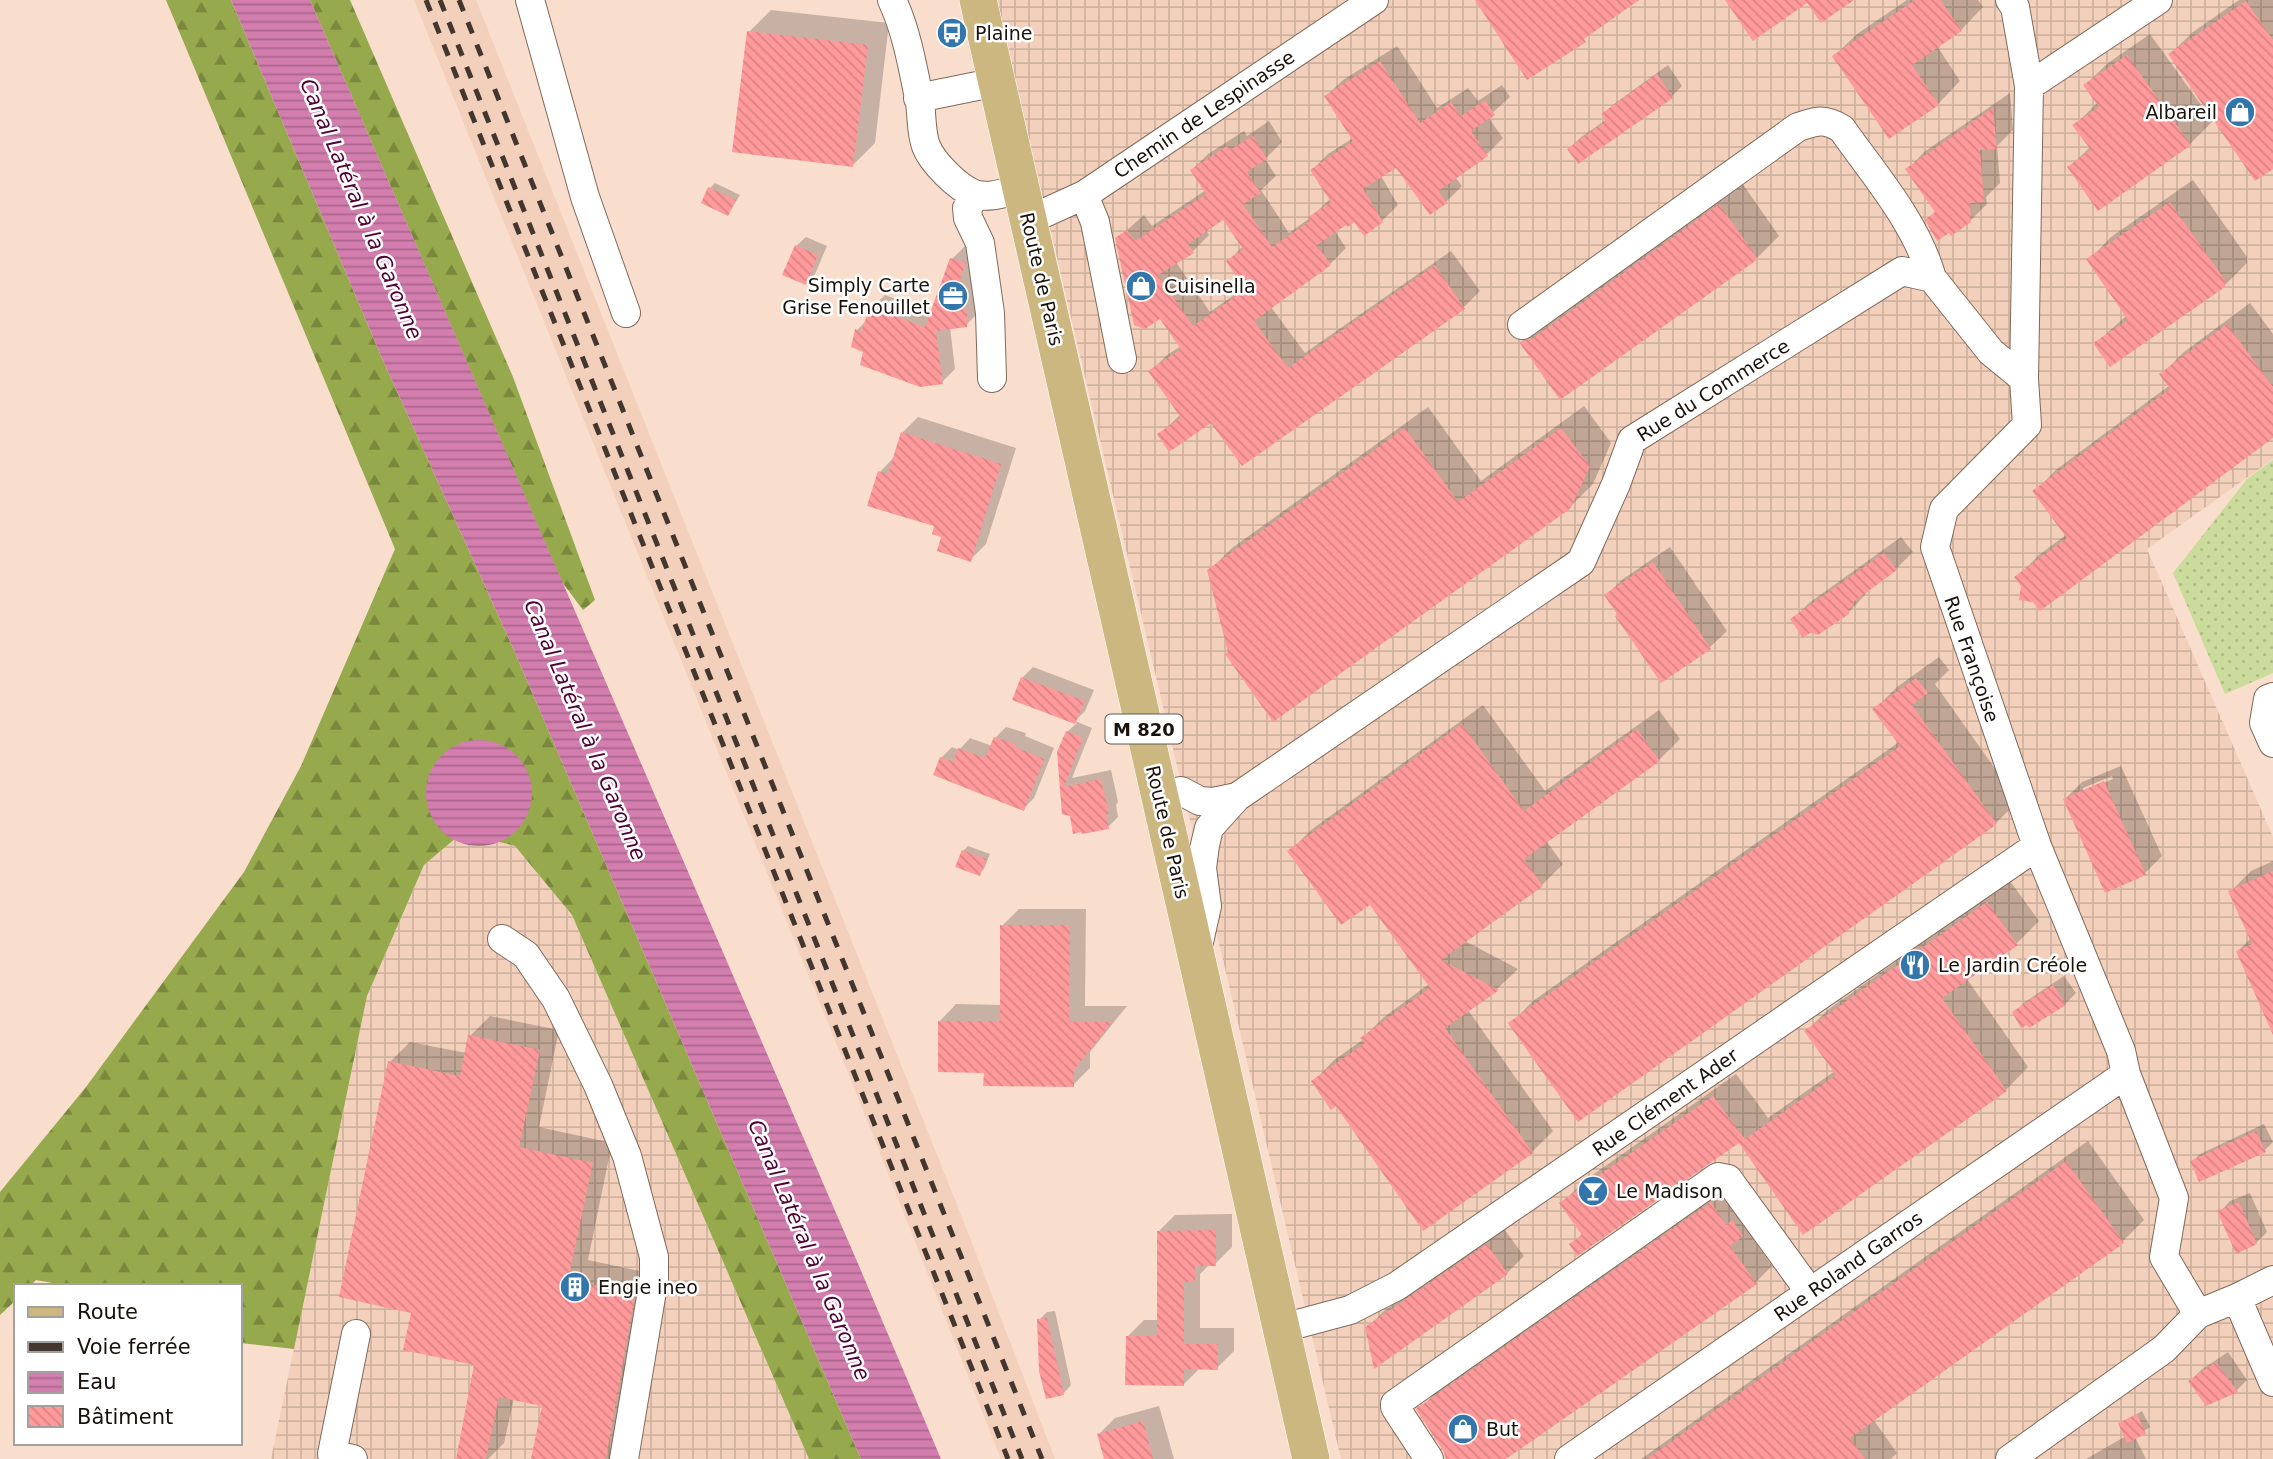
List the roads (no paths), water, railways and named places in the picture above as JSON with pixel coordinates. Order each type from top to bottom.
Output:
[{"type":"main road","name":"Route de Paris","points":[[978,0],[1279,1329],[1311,1459]]},
{"type":"street","points":[[530,0],[585,197],[626,313]]},
{"type":"street","points":[[892,0],[902,20],[925,144],[934,162],[975,195],[967,208],[968,218],[980,243],[990,313],[992,378]]},
{"type":"street","name":"Chemin de Lespinasse","points":[[975,195],[1025,204],[1084,195],[1374,0]]},
{"type":"street","name":"Rue Françoise","points":[[2010,0],[2015,7],[2029,86],[2024,379],[2027,425],[1944,509],[1935,547],[2037,846],[2121,1051],[2126,1073],[2174,1198],[2164,1257],[2198,1314]]},
{"type":"street","points":[[2029,86],[2158,0]]},
{"type":"street","points":[[918,98],[997,82]]},
{"type":"street","points":[[1522,325],[1798,127],[1816,121],[1829,121],[1842,128],[1914,231],[1926,256],[1932,278],[1991,352],[2024,379]]},
{"type":"street","points":[[1084,195],[1096,222],[1122,359]]},
{"type":"street","name":"Rue du Commerce","points":[[1196,958],[1207,906],[1202,868],[1209,828],[1217,816],[1237,797],[1581,562],[1616,484],[1632,440],[1902,271],[1932,278]]},
{"type":"street","points":[[2273,697],[2268,699],[2264,723],[2273,743]]},
{"type":"street","name":"Rue du Commerce","points":[[1159,795],[1181,791],[1200,801],[1213,802],[1237,797]]},
{"type":"street","name":"Rue Clément Ader","points":[[1279,1329],[1350,1310],[1397,1286],[2037,846]]},
{"type":"street","points":[[502,939],[526,955],[556,999],[598,1086],[627,1156],[654,1257],[654,1279],[624,1459]]},
{"type":"street","name":"Rue Roland Garros","points":[[1569,1459],[2126,1073]]},
{"type":"street","points":[[1418,1455],[1395,1404],[1718,1177],[1728,1179],[1810,1292]]},
{"type":"street","points":[[2010,1459],[2164,1349],[2198,1314],[2273,1280]]},
{"type":"street","points":[[2238,1298],[2273,1382]]},
{"type":"street","points":[[338,1457],[356,1334]]},
{"type":"water","name":"Canal Latéral à la Garonne","points":[[231,0],[310,0],[941,1459],[861,1459],[513,648],[381,356]]},
{"type":"water","points":[[479,740],[499,744],[517,755],[528,773],[532,793],[528,813],[517,831],[499,842],[479,846],[459,842],[441,831],[430,813],[426,793],[430,773],[441,755],[459,744]]},
{"type":"railway","points":[[426,0],[1008,1459]]},
{"type":"railway","points":[[440,0],[1022,1459]]},
{"type":"railway","points":[[459,0],[1042,1459]]},
{"type":"place","name":"Plaine","points":[[952,33]]},
{"type":"place","name":"Albareil","points":[[2240,112]]},
{"type":"place","name":"Cuisinella","points":[[1141,286]]},
{"type":"place","name":"Simply Carte Grise Fenouillet","points":[[953,296]]},
{"type":"place","name":"Le Jardin Créole","points":[[1915,965]]},
{"type":"place","name":"Le Madison","points":[[1593,1191]]},
{"type":"place","name":"Engie ineo","points":[[575,1287]]},
{"type":"place","name":"But","points":[[1463,1429]]}]
